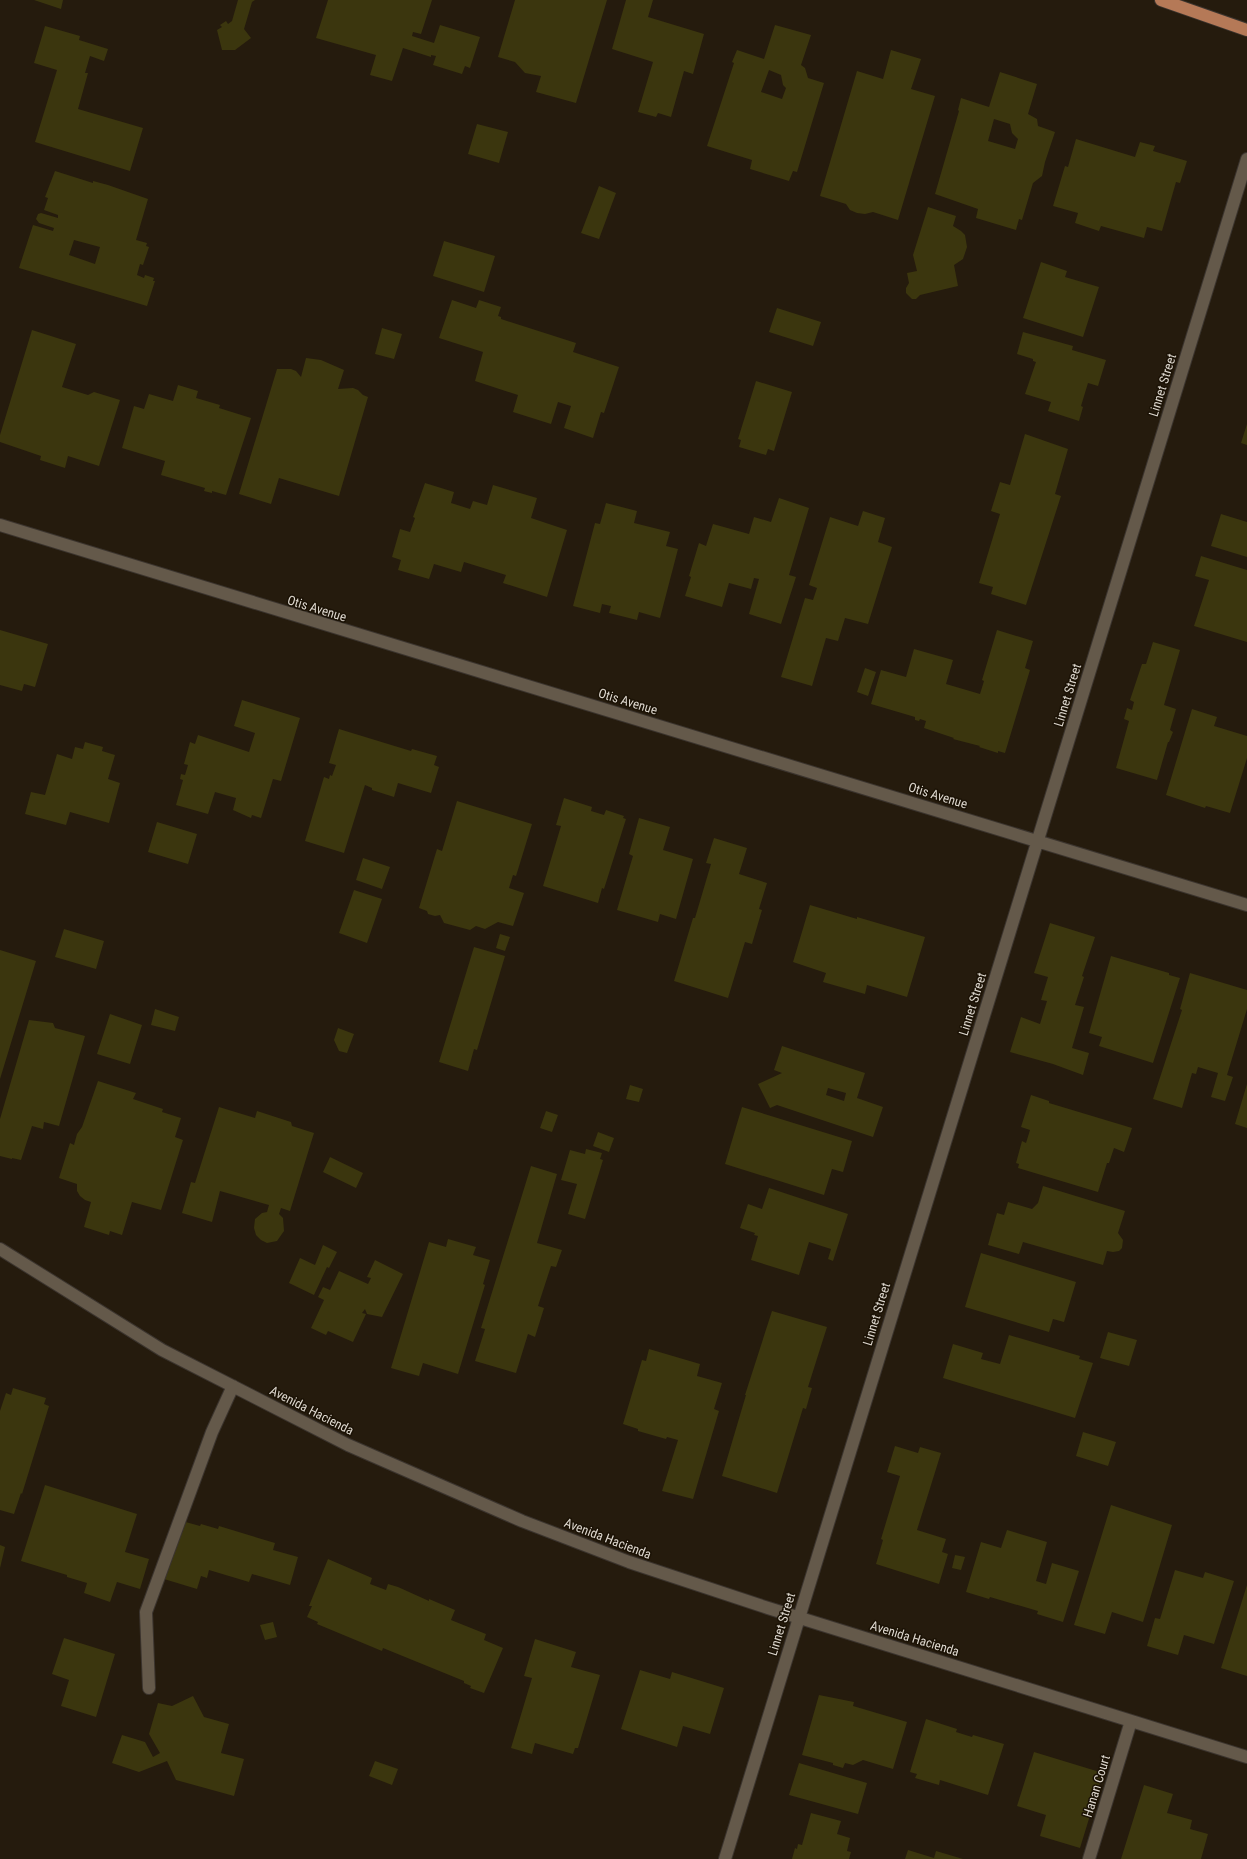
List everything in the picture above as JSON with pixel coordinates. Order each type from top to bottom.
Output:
[{"type":"main road","points":[[1161,0],[1247,30]]},
{"type":"street","name":"Linnet Street","points":[[725,1859],[798,1617],[1247,159]]},
{"type":"street","name":"Otis Avenue","points":[[0,525],[209,590],[1037,840],[1247,905]]},
{"type":"street","name":"Avenida Hacienda","points":[[0,1249],[162,1350],[348,1445],[522,1521],[629,1562],[798,1617],[1247,1757]]},
{"type":"street","points":[[149,1688],[146,1612],[212,1432],[233,1386]]},
{"type":"street","name":"Hanan Court","points":[[1089,1859],[1131,1721]]},
{"type":"building","points":[[34,0],[63,0],[61,9]]},
{"type":"building","points":[[238,0],[255,0],[252,2],[244,29],[251,38],[235,50],[222,50],[217,30],[222,27],[220,25],[226,21],[228,24],[232,21]]},
{"type":"building","points":[[328,0],[432,0],[421,34],[413,32],[412,36],[434,43],[440,25],[480,37],[470,68],[465,66],[462,74],[433,65],[436,56],[431,55],[431,57],[403,48],[392,81],[370,75],[376,55],[316,38]]},
{"type":"building","points":[[515,0],[607,0],[576,103],[536,92],[541,76],[525,73],[515,62],[498,57]]},
{"type":"building","points":[[626,0],[653,0],[648,17],[704,34],[693,74],[684,71],[671,117],[658,113],[656,117],[638,112],[653,62],[612,49]]},
{"type":"building","points":[[775,25],[811,35],[801,65],[805,68],[808,78],[824,83],[797,172],[793,171],[789,181],[750,169],[752,160],[707,146],[737,50],[764,59]],"holes":[[[769,70],[781,75],[783,85],[786,88],[782,99],[761,92]]]},
{"type":"building","points":[[45,26],[80,36],[79,40],[108,49],[104,61],[90,56],[85,73],[88,73],[78,109],[143,128],[130,171],[35,142],[57,70],[34,63]]},
{"type":"building","points":[[891,50],[921,59],[911,89],[935,96],[898,220],[873,212],[865,214],[857,213],[850,210],[846,204],[820,196],[857,71],[883,79]]},
{"type":"building","points":[[1000,72],[1037,84],[1028,114],[1037,119],[1038,126],[1055,132],[1042,176],[1033,183],[1022,220],[1019,219],[1016,230],[976,218],[978,209],[935,194],[959,111],[961,98],[989,107]],"holes":[[[994,119],[1010,124],[1012,133],[1018,139],[1015,149],[988,141]]]},
{"type":"building","points":[[477,124],[508,132],[499,163],[468,154]]},
{"type":"building","points":[[1076,139],[1135,157],[1140,142],[1155,146],[1153,151],[1187,161],[1180,183],[1176,182],[1162,231],[1147,227],[1144,238],[1101,226],[1099,231],[1075,223],[1078,213],[1053,206],[1065,166],[1068,167]]},
{"type":"building","points":[[55,171],[93,183],[93,181],[108,185],[148,199],[136,240],[147,243],[146,246],[149,247],[143,265],[140,264],[137,275],[144,278],[145,275],[154,278],[153,281],[155,281],[147,306],[19,268],[33,225],[53,231],[54,228],[39,223],[36,219],[38,214],[41,213],[58,218],[58,215],[44,210],[48,198],[45,197]],"holes":[[[74,240],[100,247],[95,264],[69,255]]]},
{"type":"building","points":[[599,186],[616,193],[599,239],[581,233]]},
{"type":"building","points":[[928,207],[956,216],[953,226],[965,235],[967,247],[963,259],[954,265],[958,286],[920,295],[916,299],[912,299],[906,293],[906,288],[909,283],[907,273],[917,271],[913,255]]},
{"type":"building","points":[[444,241],[495,256],[484,292],[433,276]]},
{"type":"building","points":[[1041,262],[1067,271],[1065,277],[1099,287],[1083,337],[1023,318]]},
{"type":"building","points":[[452,300],[476,308],[479,300],[501,307],[498,316],[501,317],[501,319],[576,343],[573,352],[619,367],[604,413],[601,412],[593,438],[564,428],[571,406],[558,402],[551,424],[513,412],[518,395],[475,381],[483,352],[439,338]]},
{"type":"building","points":[[777,308],[821,322],[813,346],[769,332]]},
{"type":"building","points":[[382,328],[402,334],[394,359],[375,354]]},
{"type":"building","points":[[32,330],[76,344],[62,387],[88,395],[94,392],[120,400],[99,466],[68,456],[65,468],[40,460],[41,456],[0,442],[0,435]]},
{"type":"building","points":[[1023,332],[1073,346],[1072,350],[1106,360],[1098,386],[1088,383],[1081,406],[1083,407],[1079,421],[1048,411],[1051,402],[1025,394],[1036,362],[1033,361],[1033,359],[1017,354]]},
{"type":"building","points":[[306,358],[321,360],[344,370],[338,389],[353,388],[368,397],[339,496],[279,478],[271,504],[239,494],[277,369],[291,369],[296,371],[301,377]]},
{"type":"building","points":[[756,381],[792,392],[774,451],[768,449],[766,455],[739,447],[741,440],[738,439]]},
{"type":"building","points":[[178,385],[198,391],[196,398],[220,405],[219,408],[251,418],[226,495],[212,491],[212,493],[204,491],[205,488],[161,475],[165,461],[122,448],[134,406],[144,409],[149,394],[173,401]]},
{"type":"building","points":[[1247,424],[1247,445],[1241,443]]},
{"type":"building","points":[[1025,434],[1068,449],[1055,494],[1061,496],[1026,605],[991,594],[993,587],[979,583],[1000,514],[991,511],[1000,482],[1010,485]]},
{"type":"building","points":[[425,483],[454,492],[451,503],[470,509],[473,501],[487,505],[493,485],[537,498],[531,518],[567,530],[547,597],[503,583],[506,575],[464,562],[461,572],[434,564],[429,579],[398,570],[401,560],[392,557],[400,529],[410,532],[415,518],[413,517]]},
{"type":"building","points":[[779,498],[809,508],[789,575],[796,577],[781,624],[749,614],[759,579],[754,578],[751,589],[729,583],[722,607],[685,596],[691,577],[689,576],[699,543],[706,546],[713,524],[749,534],[754,517],[771,522]]},
{"type":"building","points":[[606,503],[637,511],[634,523],[670,532],[666,546],[678,549],[660,618],[639,612],[637,620],[609,613],[611,606],[602,604],[600,613],[573,606],[595,523],[600,524]]},
{"type":"building","points":[[863,511],[885,518],[878,542],[892,547],[868,624],[845,618],[838,641],[826,638],[812,686],[781,677],[805,598],[813,600],[817,588],[809,585],[830,517],[858,526]]},
{"type":"building","points":[[1221,514],[1247,522],[1247,557],[1211,546]]},
{"type":"building","points":[[1201,556],[1247,570],[1247,642],[1194,626],[1209,580],[1195,576]]},
{"type":"building","points":[[0,630],[48,644],[35,687],[24,684],[22,691],[0,685]]},
{"type":"building","points":[[997,630],[1033,641],[1025,668],[1030,670],[1005,753],[998,751],[998,753],[979,747],[980,746],[953,739],[954,738],[924,728],[926,721],[920,719],[919,721],[915,720],[915,717],[871,704],[881,670],[906,677],[914,649],[953,660],[946,684],[980,694],[984,681],[982,680]]},
{"type":"building","points":[[1153,642],[1180,650],[1164,705],[1176,709],[1170,730],[1173,732],[1168,742],[1157,780],[1116,768],[1129,721],[1124,719],[1127,708],[1132,710],[1134,702],[1130,700],[1142,664],[1146,664]]},
{"type":"building","points":[[865,668],[876,672],[868,696],[857,692]]},
{"type":"building","points":[[242,700],[300,718],[281,781],[273,779],[261,818],[252,815],[251,818],[233,810],[236,798],[215,792],[208,814],[176,805],[183,780],[180,779],[181,774],[185,775],[188,765],[184,764],[190,742],[195,744],[198,735],[249,752],[255,733],[234,726]]},
{"type":"building","points":[[1192,709],[1217,717],[1214,726],[1247,736],[1247,758],[1230,813],[1206,806],[1205,808],[1166,795]]},
{"type":"building","points":[[339,729],[411,751],[412,749],[437,756],[434,765],[439,767],[431,793],[398,783],[394,797],[372,790],[372,788],[365,785],[344,853],[305,841],[324,777],[329,779],[330,775],[332,776],[336,765],[329,763]]},
{"type":"building","points":[[85,742],[103,747],[102,751],[115,755],[108,779],[120,783],[109,823],[70,812],[66,825],[25,814],[31,792],[45,795],[57,754],[72,759],[75,747],[83,749]]},
{"type":"building","points":[[564,798],[592,807],[591,811],[604,815],[606,810],[624,816],[623,818],[626,819],[604,889],[602,888],[598,903],[543,886],[561,826],[556,825]]},
{"type":"building","points":[[457,801],[532,824],[516,876],[513,875],[509,888],[524,893],[513,926],[498,922],[485,929],[476,926],[470,930],[444,923],[440,915],[435,916],[428,914],[427,911],[419,908],[437,849],[442,851]]},
{"type":"building","points":[[639,818],[670,827],[663,850],[693,859],[676,919],[660,914],[658,922],[617,910],[633,856],[629,854]]},
{"type":"building","points":[[157,822],[197,834],[188,864],[148,852]]},
{"type":"building","points":[[714,838],[747,848],[739,874],[767,883],[759,909],[762,910],[752,944],[745,942],[728,998],[674,981],[711,864],[706,863]]},
{"type":"building","points":[[363,858],[390,867],[382,889],[356,880]]},
{"type":"building","points":[[354,890],[382,899],[367,943],[339,933]]},
{"type":"building","points":[[810,905],[925,937],[907,997],[867,985],[865,994],[823,982],[826,973],[793,962]]},
{"type":"building","points":[[1050,923],[1095,937],[1082,976],[1084,977],[1075,1005],[1084,1007],[1072,1048],[1089,1053],[1083,1075],[1053,1064],[1010,1052],[1021,1017],[1040,1024],[1047,1001],[1041,1000],[1048,977],[1034,973]]},
{"type":"building","points":[[64,929],[104,941],[96,969],[55,957]]},
{"type":"building","points":[[500,934],[510,937],[505,951],[496,948]]},
{"type":"building","points":[[474,947],[505,956],[477,1050],[474,1049],[468,1071],[439,1062]]},
{"type":"building","points":[[0,950],[36,961],[0,1079]]},
{"type":"building","points":[[1111,956],[1169,973],[1169,975],[1180,978],[1153,1063],[1099,1046],[1102,1037],[1089,1033]]},
{"type":"building","points":[[1190,973],[1247,990],[1247,1009],[1227,1075],[1233,1077],[1225,1101],[1211,1097],[1218,1073],[1198,1067],[1196,1074],[1192,1073],[1182,1108],[1153,1099],[1182,1010],[1180,1009]]},
{"type":"building","points":[[155,1009],[179,1017],[175,1031],[151,1025]]},
{"type":"building","points":[[110,1014],[142,1025],[130,1064],[97,1054]]},
{"type":"building","points":[[29,1020],[53,1023],[55,1028],[85,1036],[59,1126],[44,1122],[43,1129],[32,1126],[21,1160],[0,1156],[0,1119]]},
{"type":"building","points":[[338,1028],[354,1034],[347,1053],[339,1051],[334,1040]]},
{"type":"building","points":[[782,1046],[865,1073],[857,1098],[883,1107],[873,1137],[777,1105],[770,1108],[758,1084],[782,1073],[774,1070]],"holes":[[[828,1088],[846,1093],[844,1101],[826,1095]]]},
{"type":"building","points":[[98,1081],[136,1093],[133,1099],[163,1109],[162,1112],[181,1118],[175,1137],[183,1140],[161,1210],[132,1202],[122,1235],[110,1231],[109,1235],[84,1227],[91,1202],[80,1196],[77,1191],[77,1184],[59,1178],[70,1143],[74,1145]]},
{"type":"building","points":[[1247,1084],[1247,1128],[1235,1124]]},
{"type":"building","points":[[630,1085],[643,1089],[639,1102],[626,1099]]},
{"type":"building","points":[[1031,1095],[1049,1101],[1049,1103],[1132,1128],[1124,1152],[1114,1148],[1109,1163],[1107,1163],[1098,1192],[1018,1168],[1019,1164],[1016,1163],[1022,1141],[1026,1143],[1030,1130],[1021,1127]]},
{"type":"building","points":[[219,1107],[255,1118],[257,1111],[291,1122],[292,1126],[314,1133],[290,1211],[281,1208],[279,1214],[283,1218],[284,1231],[277,1241],[267,1243],[261,1240],[256,1235],[254,1228],[255,1219],[262,1213],[267,1212],[269,1205],[220,1191],[212,1222],[182,1213],[191,1182],[195,1183]]},
{"type":"building","points":[[742,1107],[852,1141],[843,1172],[832,1169],[824,1195],[725,1164]]},
{"type":"building","points":[[546,1111],[558,1115],[552,1132],[540,1128]]},
{"type":"building","points":[[598,1132],[614,1138],[609,1152],[593,1146]]},
{"type":"building","points":[[586,1149],[602,1153],[600,1159],[603,1160],[585,1219],[568,1214],[577,1184],[561,1180],[570,1150],[585,1154]]},
{"type":"building","points":[[330,1157],[363,1173],[356,1188],[323,1172]]},
{"type":"building","points":[[531,1166],[557,1174],[537,1243],[562,1250],[556,1267],[551,1266],[538,1306],[544,1308],[535,1337],[528,1334],[516,1373],[475,1361],[485,1329],[481,1328]]},
{"type":"building","points":[[1043,1186],[1125,1211],[1118,1233],[1123,1240],[1122,1248],[1119,1251],[1107,1251],[1103,1265],[1023,1242],[1019,1254],[988,1245],[997,1213],[1004,1215],[1008,1202],[1032,1209],[1038,1203]]},
{"type":"building","points":[[769,1188],[848,1214],[833,1261],[828,1259],[831,1249],[809,1242],[799,1275],[751,1260],[758,1236],[754,1235],[755,1233],[740,1228],[748,1204],[762,1209]]},
{"type":"building","points":[[448,1239],[476,1247],[473,1255],[490,1260],[483,1284],[485,1285],[458,1374],[423,1363],[419,1376],[391,1368],[429,1242],[446,1247]]},
{"type":"building","points":[[323,1245],[337,1252],[329,1268],[327,1267],[314,1295],[289,1283],[300,1258],[315,1265]]},
{"type":"building","points":[[981,1253],[1076,1282],[1064,1322],[1053,1319],[1049,1332],[965,1307]]},
{"type":"building","points":[[375,1260],[403,1274],[382,1317],[367,1314],[365,1309],[362,1313],[366,1314],[353,1342],[328,1331],[326,1335],[311,1328],[324,1300],[318,1297],[323,1287],[330,1290],[339,1271],[368,1284],[371,1278],[367,1277]]},
{"type":"building","points":[[772,1311],[827,1327],[808,1387],[812,1388],[806,1409],[803,1408],[777,1493],[722,1476],[745,1395]]},
{"type":"building","points":[[1108,1332],[1137,1340],[1129,1366],[1100,1358]]},
{"type":"building","points":[[1009,1335],[1080,1356],[1079,1359],[1093,1363],[1075,1418],[943,1378],[953,1344],[983,1353],[981,1359],[1000,1364]]},
{"type":"building","points":[[649,1349],[700,1364],[697,1376],[722,1383],[714,1409],[719,1411],[693,1499],[662,1491],[678,1440],[667,1437],[666,1439],[638,1431],[638,1429],[623,1424],[642,1360],[646,1361]]},
{"type":"building","points":[[13,1388],[46,1398],[44,1404],[49,1406],[22,1494],[21,1493],[14,1514],[0,1510],[0,1411],[6,1393],[11,1395]]},
{"type":"building","points":[[1083,1432],[1116,1442],[1108,1466],[1076,1456]]},
{"type":"building","points":[[895,1446],[918,1453],[920,1447],[941,1453],[917,1530],[946,1539],[942,1552],[948,1554],[939,1584],[876,1564],[883,1540],[881,1539],[900,1476],[887,1472]]},
{"type":"building","points":[[45,1485],[137,1514],[125,1552],[149,1559],[140,1589],[117,1582],[110,1602],[84,1593],[87,1583],[67,1577],[67,1575],[21,1561]]},
{"type":"building","points":[[1111,1505],[1172,1525],[1143,1622],[1112,1612],[1105,1634],[1074,1625]]},
{"type":"building","points":[[182,1521],[218,1529],[219,1526],[275,1543],[273,1550],[298,1557],[290,1585],[252,1574],[249,1582],[209,1570],[207,1578],[201,1576],[197,1589],[164,1579]]},
{"type":"building","points":[[1007,1530],[1047,1542],[1036,1581],[1046,1584],[1052,1563],[1079,1571],[1063,1622],[1037,1614],[1038,1611],[990,1597],[989,1599],[966,1592],[981,1542],[1001,1548]]},
{"type":"building","points":[[0,1545],[5,1547],[0,1568]]},
{"type":"building","points":[[955,1555],[965,1557],[961,1570],[952,1568]]},
{"type":"building","points":[[328,1559],[372,1578],[370,1584],[386,1590],[388,1584],[398,1587],[429,1601],[429,1599],[455,1610],[451,1620],[486,1634],[484,1640],[503,1648],[484,1693],[470,1688],[471,1686],[464,1683],[464,1681],[383,1648],[382,1651],[317,1624],[318,1622],[307,1617],[312,1606],[309,1606]]},
{"type":"building","points":[[1175,1570],[1203,1578],[1205,1572],[1234,1581],[1214,1644],[1184,1635],[1178,1655],[1147,1646],[1155,1618],[1160,1619]]},
{"type":"building","points":[[1247,1585],[1247,1676],[1221,1668]]},
{"type":"building","points":[[273,1622],[277,1637],[265,1640],[260,1625]]},
{"type":"building","points":[[64,1638],[115,1654],[96,1717],[61,1706],[69,1680],[52,1674]]},
{"type":"building","points":[[535,1639],[576,1652],[571,1667],[600,1675],[578,1748],[575,1748],[573,1754],[535,1743],[532,1754],[511,1748],[532,1678],[524,1676]]},
{"type":"building","points":[[640,1670],[670,1679],[672,1672],[724,1688],[710,1734],[683,1726],[677,1747],[621,1729]]},
{"type":"building","points":[[819,1695],[854,1702],[853,1706],[907,1722],[893,1769],[863,1760],[853,1765],[845,1763],[843,1768],[833,1765],[833,1763],[802,1755]]},
{"type":"building","points":[[193,1696],[204,1717],[229,1724],[221,1753],[244,1759],[234,1796],[176,1780],[167,1761],[139,1772],[112,1763],[122,1735],[145,1742],[153,1757],[160,1753],[149,1734],[158,1703],[172,1706]]},
{"type":"building","points":[[926,1719],[957,1729],[956,1732],[972,1737],[973,1735],[1004,1744],[988,1795],[940,1780],[939,1785],[915,1778],[917,1774],[910,1772]]},
{"type":"building","points":[[1034,1752],[1103,1773],[1080,1848],[1040,1836],[1046,1815],[1017,1806]]},
{"type":"building","points":[[375,1761],[398,1769],[392,1785],[369,1776]]},
{"type":"building","points":[[799,1763],[867,1783],[858,1814],[789,1795]]},
{"type":"building","points":[[1144,1785],[1173,1794],[1167,1813],[1192,1820],[1190,1829],[1208,1834],[1201,1859],[1121,1859]]},
{"type":"building","points":[[811,1813],[841,1821],[837,1834],[850,1838],[847,1851],[851,1852],[849,1859],[792,1859],[795,1848],[797,1849],[798,1844],[802,1845]]},
{"type":"building","points":[[908,1850],[934,1858],[936,1851],[963,1859],[905,1859]]}]
